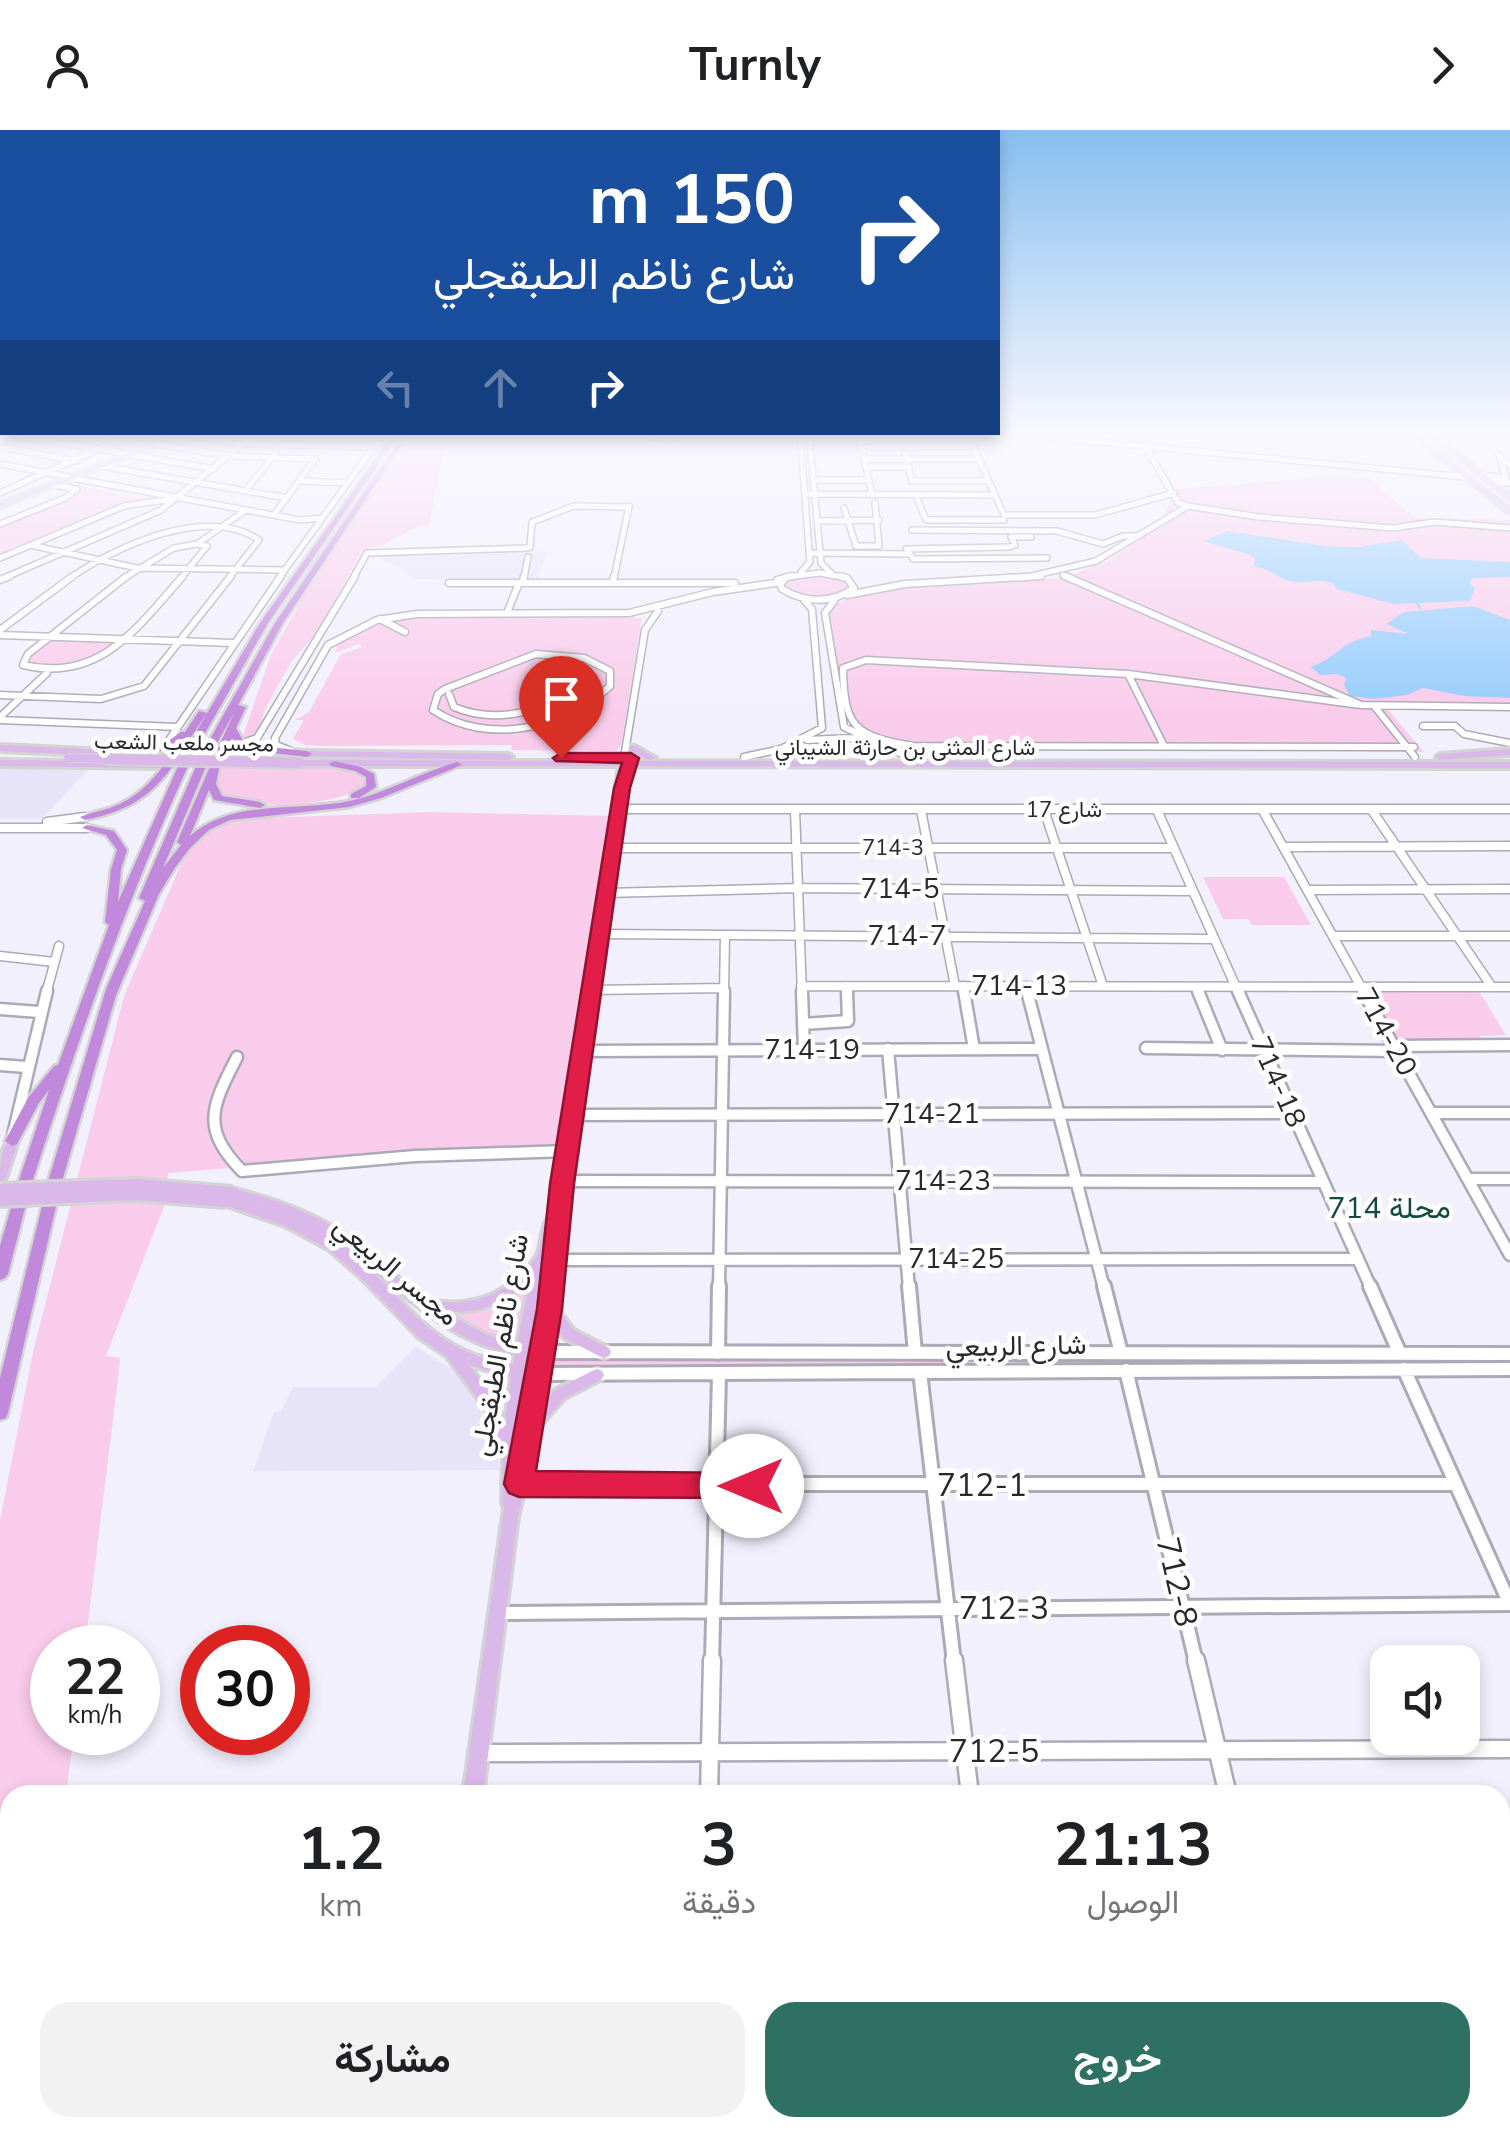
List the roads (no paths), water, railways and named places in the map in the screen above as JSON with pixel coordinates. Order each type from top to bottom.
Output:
[{"type":"highway","points":[[164,760],[238,664],[333,527]]},
{"type":"highway","points":[[54,1185],[109,998],[167,839],[257,664],[343,527]]},
{"type":"highway","points":[[24,1186],[63,1065],[148,840],[164,760],[238,664]]},
{"type":"highway","points":[[109,998],[176,856],[210,760],[232,730],[257,664]]},
{"type":"highway","points":[[86,823],[134,802],[160,780],[171,745],[195,723]]},
{"type":"highway","points":[[232,730],[240,744],[303,759]]},
{"type":"highway","points":[[210,760],[214,793],[236,804],[322,803],[358,795],[372,784],[371,776],[364,771],[334,764]]},
{"type":"highway","points":[[176,856],[193,835],[223,819],[353,803],[457,765]]},
{"type":"highway","points":[[86,823],[110,833],[122,850],[116,870],[109,938]]},
{"type":"highway","points":[[12,1140],[33,1101],[63,1065]]},
{"type":"highway","points":[[0,1412],[50,1202]]},
{"type":"highway","points":[[0,1274],[18,1204]]},
{"type":"main road","name":"شارع المثنى بن حارثة الشيباني","points":[[303,759],[522,758],[626,764],[879,752],[908,757],[1415,752],[1437,761]]},
{"type":"main road","points":[[0,755],[164,760]]},
{"type":"main road","name":"مجسر ملعب الشعب","points":[[0,755],[303,759]]},
{"type":"main road","name":"شارع المثنى بن حارثة الشيباني","points":[[651,761],[1437,761],[1510,755]]},
{"type":"main road","name":"شارع المثنى بن حارثة الشيباني","points":[[303,759],[334,764],[457,765],[600,761]]},
{"type":"main road","points":[[600,761],[651,761]]},
{"type":"main road","points":[[1437,761],[1510,767]]},
{"type":"main road","name":"شارع ناظم الطبقجلي","points":[[514,1484],[510,1455],[531,1374],[626,764]]},
{"type":"main road","points":[[0,1178],[12,1140]]},
{"type":"main road","name":"مجسر الربيعي","points":[[0,1190],[136,1186],[284,1208],[344,1240],[422,1305],[464,1334],[534,1352]]},
{"type":"main road","name":"مجسر الربيعي","points":[[0,1200],[135,1194],[229,1197],[283,1218],[326,1242],[368,1276],[427,1337],[485,1365],[531,1374]]},
{"type":"main road","points":[[422,1305],[472,1308],[504,1298],[549,1258]]},
{"type":"main road","name":"شارع ناظم الطبقجلي","points":[[534,1352],[550,1309],[549,1258]]},
{"type":"main road","points":[[550,1309],[574,1338],[604,1352]]},
{"type":"main road","points":[[427,1337],[453,1356],[479,1386],[510,1455]]},
{"type":"main road","name":"شارع ناظم الطبقجلي","points":[[474,1785],[514,1484],[530,1433],[531,1374]]},
{"type":"main road","points":[[530,1433],[545,1406],[596,1375]]},
{"type":"street","points":[[0,558],[74,527]]},
{"type":"street","points":[[0,580],[122,527]]},
{"type":"street","points":[[308,527],[312,530]]},
{"type":"street","points":[[169,740],[315,527]]},
{"type":"street","points":[[257,738],[327,627],[366,554],[526,548],[530,547],[532,527]]},
{"type":"street","points":[[612,583],[624,527]]},
{"type":"street","points":[[275,738],[328,644],[352,628],[416,614],[641,613],[693,597],[756,588],[784,580],[810,564],[808,527]]},
{"type":"street","points":[[818,527],[822,566],[854,584],[825,613],[840,720],[879,752]]},
{"type":"street","points":[[849,527],[856,546],[879,546],[879,527]]},
{"type":"street","points":[[756,588],[795,597],[844,596],[900,585],[1052,573],[1078,568],[1154,527]]},
{"type":"street","points":[[1375,527],[1402,527]]},
{"type":"street","points":[[48,673],[23,665],[23,660],[137,568],[174,548],[197,544],[219,528]]},
{"type":"street","points":[[0,632],[55,588],[100,560],[169,530],[219,528],[246,532],[258,540],[144,686],[102,699],[0,695]]},
{"type":"street","points":[[912,530],[1058,531],[1102,544],[1123,536],[1139,536]]},
{"type":"street","points":[[808,531],[818,531]]},
{"type":"street","points":[[810,553],[1014,546],[1011,538],[1052,534]]},
{"type":"street","points":[[0,718],[48,673],[104,658],[208,550],[197,544]]},
{"type":"street","points":[[30,545],[137,568],[284,570]]},
{"type":"street","points":[[987,548],[990,559]]},
{"type":"street","points":[[909,551],[913,559],[1048,558]]},
{"type":"street","points":[[507,614],[528,557]]},
{"type":"street","points":[[1072,576],[1078,568]]},
{"type":"street","points":[[796,574],[832,573]]},
{"type":"street","points":[[1052,573],[1072,576],[1361,705]]},
{"type":"street","points":[[449,583],[756,584],[784,580]]},
{"type":"street","points":[[784,580],[782,589],[812,609],[824,719],[822,728],[796,742]]},
{"type":"street","points":[[679,583],[694,589],[693,597]]},
{"type":"street","points":[[626,764],[646,630],[655,610]]},
{"type":"street","points":[[641,613],[646,630]]},
{"type":"street","points":[[380,620],[404,632]]},
{"type":"street","points":[[327,627],[352,628]]},
{"type":"street","points":[[0,632],[48,638],[233,643]]},
{"type":"street","points":[[536,654],[594,661],[608,670],[611,681],[604,694],[589,705],[545,722],[519,727],[464,727],[444,720],[432,708],[439,692],[536,654]]},
{"type":"street","points":[[544,658],[569,658],[585,676],[611,681]]},
{"type":"street","points":[[1415,752],[1164,746],[912,746],[867,731],[850,720],[845,710],[844,668],[859,660],[1128,674],[1379,707],[1510,707]]},
{"type":"street","points":[[578,666],[594,661]]},
{"type":"street","points":[[449,694],[452,705],[462,712],[494,716],[549,702],[577,687],[585,676],[608,670]]},
{"type":"street","points":[[1128,674],[1164,746]]},
{"type":"street","points":[[577,687],[604,694]]},
{"type":"street","points":[[564,694],[589,705]]},
{"type":"street","points":[[549,702],[570,714]]},
{"type":"street","points":[[432,708],[452,705]]},
{"type":"street","points":[[1379,707],[1415,752]]},
{"type":"street","points":[[1439,707],[1464,734],[1510,742]]},
{"type":"street","points":[[530,708],[545,722]]},
{"type":"street","points":[[444,720],[462,712]]},
{"type":"street","points":[[511,713],[519,727]]},
{"type":"street","points":[[464,727],[477,716]]},
{"type":"street","points":[[489,730],[494,716]]},
{"type":"street","points":[[0,718],[178,726]]},
{"type":"street","points":[[1423,726],[1456,726]]},
{"type":"street","points":[[744,758],[832,736],[866,740]]},
{"type":"street","points":[[240,744],[257,738],[275,738]]},
{"type":"street","points":[[275,738],[280,748],[303,759]]},
{"type":"street","name":"714-20","points":[[1262,808],[1510,1255]]},
{"type":"street","name":"شارع 17","points":[[619,809],[1505,809]]},
{"type":"street","points":[[1371,809],[1492,987]]},
{"type":"street","points":[[1505,809],[1510,822]]},
{"type":"street","points":[[795,810],[804,1050]]},
{"type":"street","points":[[921,810],[945,936],[974,1049]]},
{"type":"street","points":[[1044,810],[1103,986]]},
{"type":"street","name":"714-18","points":[[1157,810],[1400,1354]]},
{"type":"street","points":[[0,825],[86,823]]},
{"type":"street","points":[[1284,847],[1510,846]]},
{"type":"street","name":"714-3","points":[[613,848],[1174,848]]},
{"type":"street","name":"714-5","points":[[606,892],[800,888],[1193,890]]},
{"type":"street","points":[[1308,890],[1510,889]]},
{"type":"street","name":"714-7","points":[[600,934],[1214,939]]},
{"type":"street","points":[[718,1352],[725,935]]},
{"type":"street","points":[[1333,936],[1510,936]]},
{"type":"street","points":[[12,1140],[39,1012],[58,946]]},
{"type":"street","points":[[0,956],[54,962]]},
{"type":"street","name":"714-13","points":[[802,986],[1510,987]]},
{"type":"street","points":[[803,1024],[850,1020],[847,986]]},
{"type":"street","points":[[1026,986],[1121,1353]]},
{"type":"street","points":[[1196,986],[1222,1050]]},
{"type":"street","points":[[592,990],[724,988]]},
{"type":"street","points":[[0,1008],[39,1012]]},
{"type":"street","points":[[1146,1048],[1510,1045]]},
{"type":"street","name":"714-19","points":[[582,1050],[1042,1048]]},
{"type":"street","points":[[888,1049],[915,1353]]},
{"type":"street","points":[[237,1057],[211,1117],[220,1151],[242,1171],[415,1156],[568,1151]]},
{"type":"street","points":[[0,1065],[26,1068]]},
{"type":"street","name":"714-21","points":[[573,1116],[1292,1113]]},
{"type":"street","points":[[1432,1113],[1510,1113]]},
{"type":"street","points":[[0,1119],[14,1118]]},
{"type":"street","points":[[1468,1179],[1510,1180]]},
{"type":"street","name":"714-23","points":[[562,1182],[1323,1182]]},
{"type":"street","name":"714-25","points":[[549,1258],[1357,1259]]},
{"type":"street","name":"شارع الربيعي","points":[[534,1352],[1510,1354]]},
{"type":"street","points":[[1244,1354],[1248,1369]]},
{"type":"street","points":[[1404,1369],[1510,1604]]},
{"type":"street","name":"712-8","points":[[1126,1370],[1226,1785]]},
{"type":"street","name":"شارع الربيعي","points":[[531,1374],[1510,1370]]},
{"type":"street","points":[[920,1372],[969,1785]]},
{"type":"street","points":[[709,1785],[718,1374]]},
{"type":"street","name":"712-1","points":[[514,1484],[1456,1484]]},
{"type":"street","name":"712-3","points":[[498,1612],[1510,1604]]},
{"type":"street","name":"712-5","points":[[478,1752],[1510,1749]]},
{"type":"water","points":[[1228,531],[1324,546],[1358,547],[1401,540],[1421,558],[1510,562],[1510,577],[1473,578],[1469,583],[1475,588],[1470,601],[1393,604],[1337,589],[1333,583],[1286,580],[1253,566],[1255,559],[1251,555],[1203,541]]},
{"type":"water","points":[[1473,606],[1510,620],[1510,698],[1464,696],[1423,688],[1407,695],[1374,699],[1350,696],[1344,685],[1346,678],[1320,675],[1311,667],[1352,642],[1371,636],[1371,630],[1409,634],[1386,624],[1404,612]]},
{"type":"waterway","points":[[1417,603],[1420,608]]},
{"type":"district","name":"محلة 714","points":[[1389,1208]]}]
